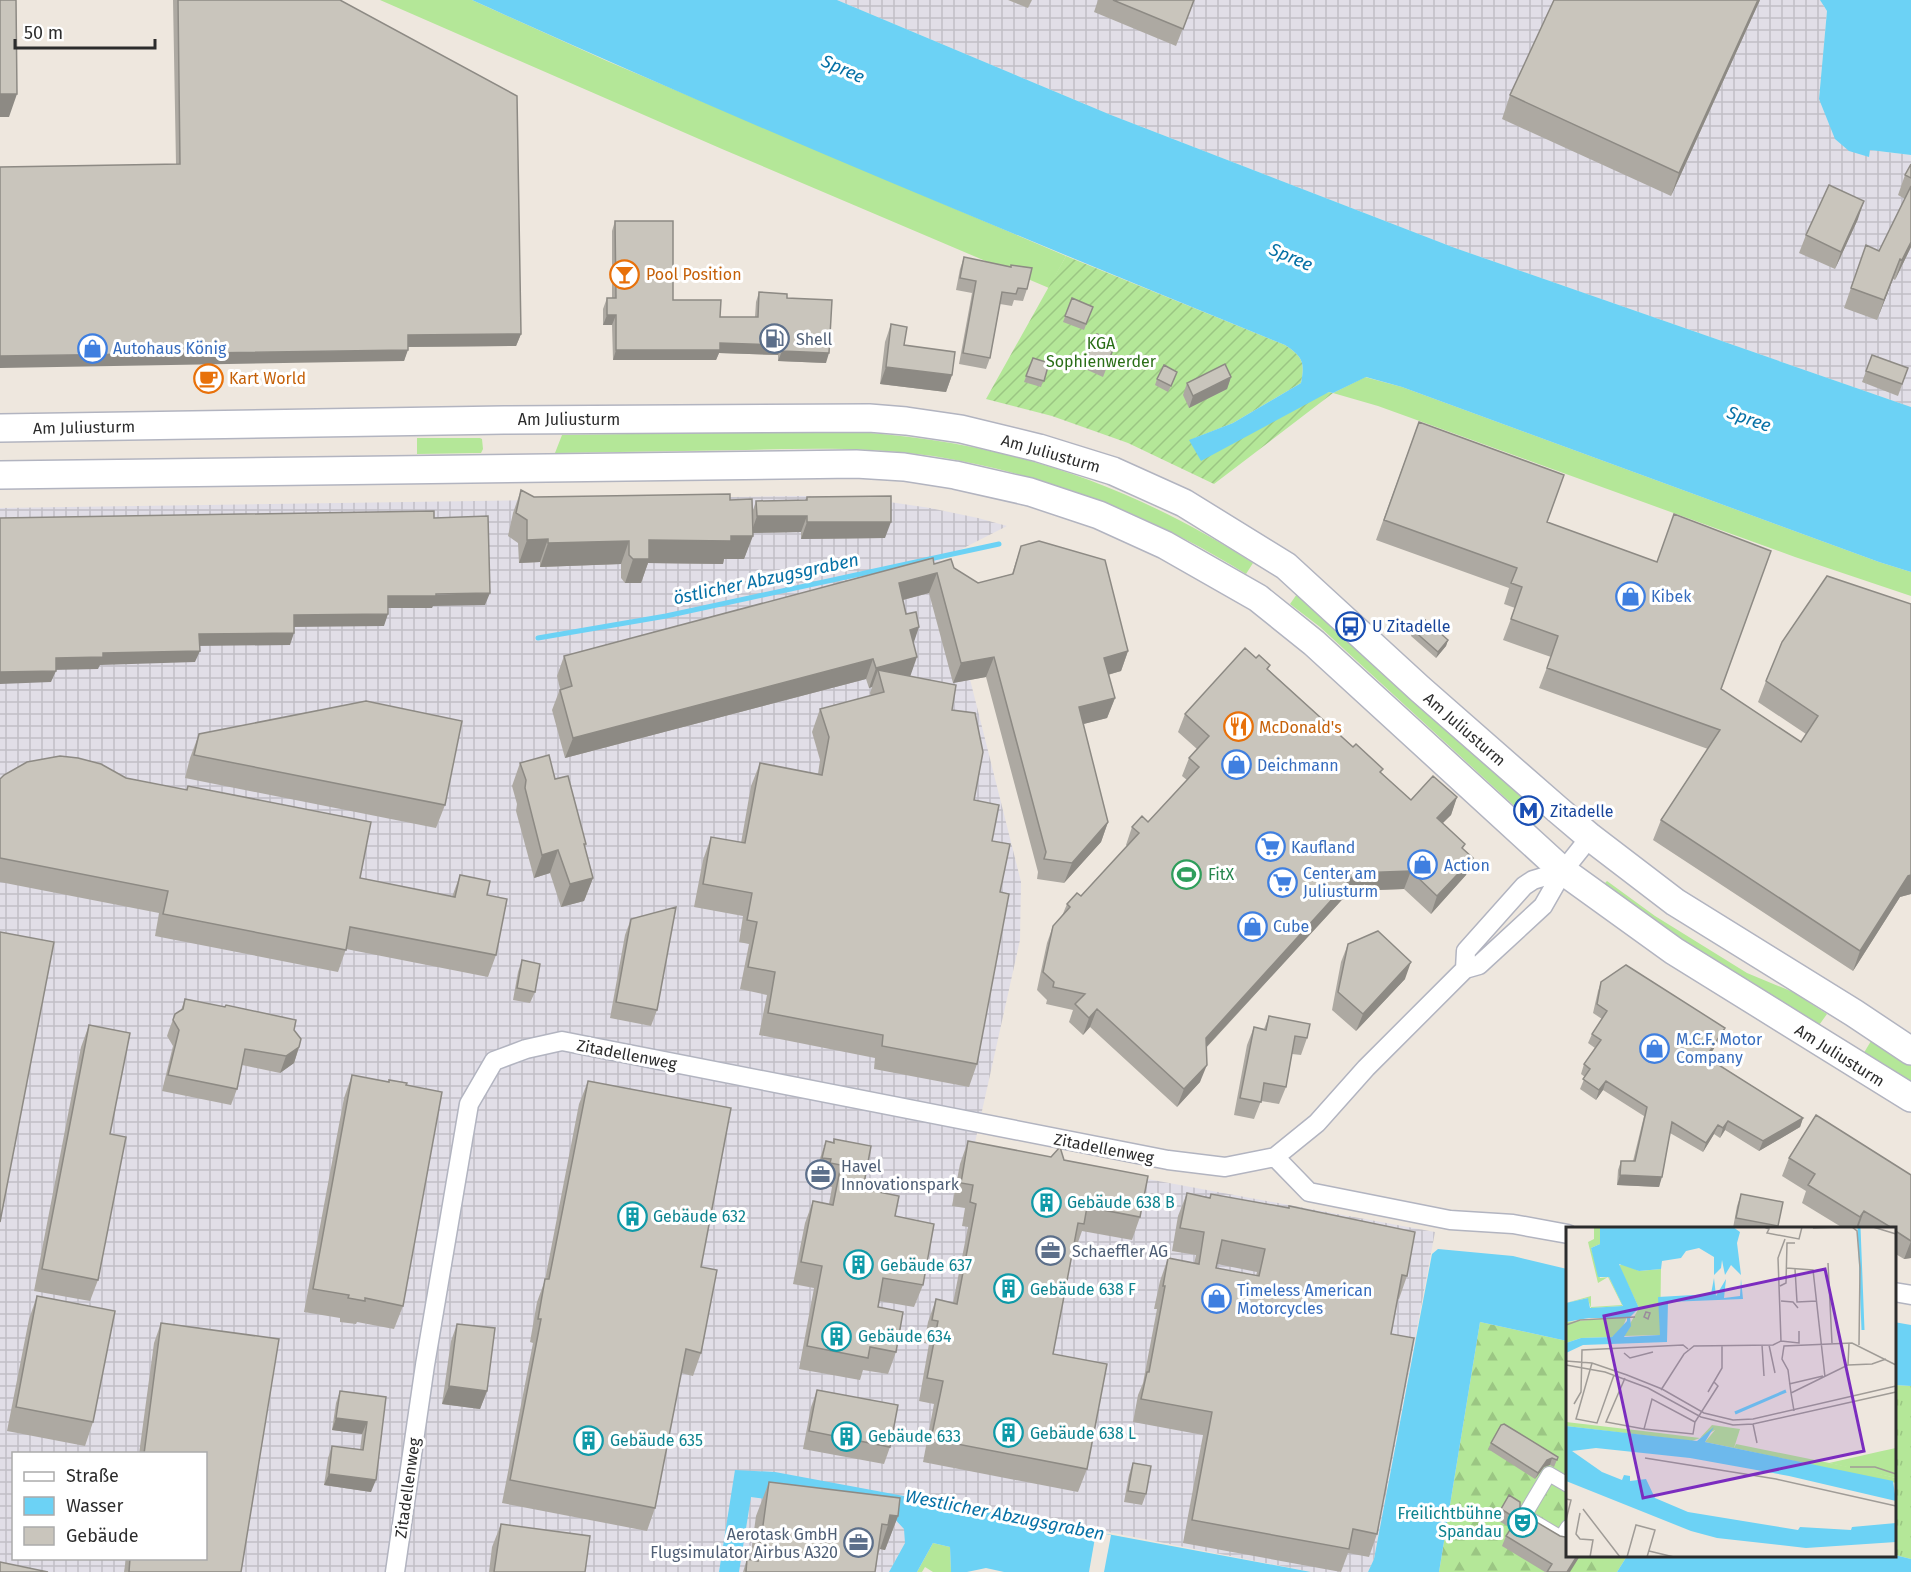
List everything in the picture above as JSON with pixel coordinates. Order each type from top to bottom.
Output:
[{"type":"main road","name":"Am Juliusturm","points":[[0,428],[513,419],[869,418],[961,429],[1039,448],[1113,471],[1184,503],[1286,566],[1420,689],[1590,837],[1675,902],[1911,1051]]},
{"type":"main road","name":"Am Juliusturm","points":[[0,475],[856,464],[904,467],[955,475],[1030,492],[1099,514],[1165,545],[1258,598],[1314,643],[1563,871],[1674,951],[1911,1098]]},
{"type":"street","name":"Zitadellenweg","points":[[394,1572],[425,1365],[469,1104],[494,1061],[526,1049],[562,1041],[1168,1161],[1225,1167],[1275,1157],[1317,1123],[1366,1068],[1465,969],[1479,965],[1543,906],[1563,871],[1590,837]]},
{"type":"street","name":"Zitadellenweg","points":[[1465,969],[1466,951],[1524,886],[1533,880],[1563,871]]},
{"type":"street","points":[[1275,1157],[1309,1192],[1450,1220],[1513,1224],[1566,1234]]},
{"type":"street","points":[[1896,1292],[1911,1294]]},
{"type":"street","points":[[1566,1484],[1550,1474],[1524,1516],[1561,1538],[1566,1530]]},
{"type":"shaded area","points":[[837,0],[1820,0],[1827,11],[1819,99],[1869,156],[1870,150],[1911,155],[1911,407],[1455,248],[1111,115]]},
{"type":"shaded area","points":[[803,496],[869,499],[930,508],[1007,526],[940,560],[1021,882],[1020,940],[974,1147],[1435,1232],[1374,1559],[1368,1572],[1312,1572],[910,1493],[905,1543],[889,1572],[0,1572],[0,508]]},
{"type":"green space","points":[[380,0],[472,0],[607,61],[1066,256],[1049,288]]},
{"type":"green space","name":"KGA Sophienwerder","points":[[1066,256],[1285,345],[1299,357],[1303,370],[1301,383],[1233,423],[1190,440],[1329,392],[1333,393],[1214,484],[1128,443],[1052,416],[986,399]]},
{"type":"green space","points":[[1365,377],[1402,387],[1911,572],[1911,596],[1795,557],[1378,406],[1333,393]]},
{"type":"green space","points":[[837,431],[894,435],[949,443],[1003,454],[1054,468],[1105,486],[1155,508],[1204,533],[1253,563],[1246,574],[1172,533],[1096,499],[1016,474],[933,456],[886,451],[817,449],[555,453],[562,435]]},
{"type":"green space","points":[[417,438],[480,438],[483,449],[481,453],[417,454]]},
{"type":"green space","points":[[1297,594],[1544,816],[1535,825],[1320,627],[1290,604]]},
{"type":"green space","points":[[1607,881],[1655,916],[1747,973],[1793,992],[1827,1014],[1817,1028],[1711,961],[1602,886]]},
{"type":"green space","points":[[1871,1041],[1911,1066],[1911,1086],[1862,1056]]},
{"type":"green space","points":[[1480,1322],[1566,1341],[1566,1557],[1626,1557],[1617,1572],[1439,1572]]},
{"type":"green space","points":[[1896,1385],[1911,1386],[1911,1559],[1896,1555]]},
{"type":"green space","points":[[933,1543],[950,1547],[951,1572],[933,1572],[925,1567],[922,1572],[917,1572]]},
{"type":"water","name":"Spree","points":[[472,0],[837,0],[1111,115],[1455,248],[1911,407],[1911,572],[1402,387],[1366,377],[1333,393],[1329,392],[1201,461],[1189,440],[1233,423],[1301,383],[1303,370],[1296,353],[1285,345],[775,134]]},
{"type":"water","points":[[1820,0],[1911,0],[1911,155],[1870,150],[1869,157],[1849,151],[1835,139],[1819,99],[1827,11]]},
{"type":"water","points":[[1438,1249],[1513,1256],[1566,1269],[1566,1341],[1480,1322],[1439,1572],[1368,1572],[1374,1559],[1432,1254]]},
{"type":"water","points":[[1896,1322],[1911,1325],[1911,1386],[1896,1385]]},
{"type":"water","name":"Westlicher Abzugsgraben","points":[[735,1470],[775,1472],[1311,1572],[1004,1572],[986,1568],[967,1572],[951,1572],[950,1547],[933,1543],[917,1572],[889,1572],[905,1543],[904,1529],[891,1515],[751,1497],[739,1572],[719,1572]]},
{"type":"water","points":[[1896,1555],[1911,1559],[1911,1572],[1617,1572],[1626,1557]]},
{"type":"pier","points":[[1096,1532],[1111,1535],[1104,1572],[1089,1572]]},
{"type":"building","points":[[0,0],[16,0],[17,94],[0,94]]},
{"type":"building","points":[[178,0],[340,0],[517,96],[521,334],[408,335],[408,350],[0,356],[0,167],[180,164]]},
{"type":"building","points":[[1113,0],[1194,0],[1183,29]]},
{"type":"building","points":[[1554,0],[1758,0],[1679,173],[1510,95]]},
{"type":"building","points":[[1911,164],[1911,178],[1905,175]]},
{"type":"building","points":[[1829,185],[1864,201],[1841,252],[1806,235]]},
{"type":"building","points":[[1911,186],[1911,242],[1902,260],[1900,259],[1884,300],[1851,288],[1866,245],[1879,251]]},
{"type":"building","points":[[615,221],[673,221],[673,300],[721,300],[720,317],[758,317],[759,292],[787,294],[787,298],[832,300],[829,353],[782,351],[782,345],[720,343],[720,350],[616,350],[616,315],[607,315],[607,298],[616,298]]},
{"type":"building","points":[[964,257],[1011,267],[1011,265],[1032,268],[1027,289],[1018,288],[1016,294],[1002,292],[990,358],[963,353],[976,281],[960,278]]},
{"type":"building","points":[[1072,298],[1093,307],[1086,324],[1065,316]]},
{"type":"building","points":[[891,324],[907,327],[904,345],[955,352],[952,375],[886,367]]},
{"type":"building","points":[[1097,334],[1116,342],[1107,365],[1087,356]]},
{"type":"building","points":[[1872,355],[1908,368],[1902,384],[1866,371]]},
{"type":"building","points":[[1033,358],[1049,363],[1044,381],[1026,376]]},
{"type":"building","points":[[1225,364],[1231,377],[1193,396],[1187,383]]},
{"type":"building","points":[[1164,365],[1177,372],[1171,386],[1157,379]]},
{"type":"building","points":[[1419,422],[1564,475],[1547,522],[1657,562],[1674,514],[1771,551],[1721,689],[1801,742],[1818,716],[1766,681],[1782,642],[1827,576],[1911,604],[1911,875],[1908,876],[1860,951],[1661,820],[1720,730],[1547,668],[1558,636],[1511,619],[1522,587],[1511,583],[1517,568],[1384,520]]},
{"type":"building","points":[[521,490],[534,497],[730,494],[730,500],[752,499],[753,536],[731,536],[731,541],[649,540],[649,559],[633,559],[629,555],[629,541],[548,543],[548,539],[527,540],[527,520],[516,513]]},
{"type":"building","points":[[891,496],[891,522],[807,522],[807,516],[757,516],[756,501],[807,500],[807,497]]},
{"type":"building","points":[[434,511],[434,518],[488,516],[490,593],[388,596],[388,614],[294,615],[294,633],[199,634],[200,651],[103,653],[103,657],[56,658],[56,671],[0,672],[0,518]]},
{"type":"building","points":[[1039,541],[1105,560],[1128,651],[1104,658],[1115,698],[1079,707],[1108,822],[1072,863],[1044,859],[1046,852],[994,657],[961,663],[937,573],[899,583],[906,614],[916,612],[919,627],[910,630],[917,657],[876,668],[873,659],[573,738],[560,690],[572,686],[564,656],[933,558],[934,564],[951,559],[954,568],[978,583],[1013,574],[1021,546]]},
{"type":"building","points":[[1423,618],[1448,640],[1438,652],[1413,630]]},
{"type":"building","name":"Center am Juliusturm","points":[[1245,648],[1256,658],[1259,655],[1270,665],[1267,669],[1353,747],[1356,744],[1383,769],[1380,772],[1411,800],[1433,776],[1457,797],[1437,818],[1465,844],[1462,848],[1473,858],[1437,896],[1411,871],[1356,873],[1206,1038],[1207,1065],[1184,1089],[1097,1009],[1089,1018],[1075,1004],[1085,994],[1053,987],[1054,982],[1043,972],[1053,926],[1070,907],[1067,904],[1077,893],[1081,896],[1139,833],[1132,827],[1142,816],[1148,822],[1199,767],[1189,758],[1209,736],[1185,714]]},
{"type":"building","points":[[878,670],[956,685],[952,710],[975,713],[983,752],[974,800],[999,805],[992,841],[1010,844],[1000,892],[1009,894],[977,1064],[882,1046],[883,1035],[768,1013],[775,972],[748,967],[757,922],[747,920],[752,893],[703,884],[711,837],[745,843],[760,763],[822,775],[829,737],[820,709],[884,692]]},
{"type":"building","points":[[366,701],[462,721],[445,805],[194,755],[199,734]]},
{"type":"building","points":[[549,755],[555,779],[568,776],[593,878],[570,884],[558,850],[542,855],[525,788],[526,780],[520,763]]},
{"type":"building","points":[[60,756],[101,764],[126,778],[187,790],[188,786],[371,822],[360,878],[455,897],[460,875],[490,881],[487,895],[507,899],[496,955],[350,927],[346,950],[163,914],[168,891],[0,858],[0,779],[27,762]]},
{"type":"building","points":[[676,907],[657,1010],[616,1002],[631,919]]},
{"type":"building","points":[[1378,931],[1411,962],[1363,1014],[1338,992],[1348,944]]},
{"type":"building","points":[[0,932],[54,942],[0,1222]]},
{"type":"building","points":[[522,960],[540,964],[535,992],[517,988]]},
{"type":"building","points":[[1626,965],[1725,1028],[1706,1057],[1803,1118],[1763,1141],[1728,1121],[1723,1128],[1718,1125],[1706,1143],[1672,1122],[1662,1177],[1620,1175],[1621,1161],[1635,1161],[1647,1107],[1606,1081],[1599,1090],[1583,1079],[1590,1069],[1584,1064],[1601,1040],[1592,1034],[1607,1011],[1597,1004],[1601,982]]},
{"type":"building","points":[[185,999],[296,1020],[294,1030],[301,1039],[299,1047],[286,1056],[245,1049],[237,1089],[168,1075],[179,1030],[173,1020],[175,1014],[183,1009]]},
{"type":"building","points":[[1269,1016],[1310,1024],[1307,1038],[1295,1036],[1286,1087],[1264,1083],[1261,1102],[1240,1098],[1254,1027],[1266,1030]]},
{"type":"building","points":[[89,1025],[130,1033],[110,1134],[126,1137],[98,1280],[42,1269]]},
{"type":"building","points":[[352,1075],[407,1083],[406,1085],[442,1092],[403,1306],[365,1298],[365,1301],[348,1298],[349,1295],[313,1289]]},
{"type":"building","points":[[588,1081],[731,1108],[701,1267],[717,1270],[701,1353],[686,1349],[655,1508],[510,1480],[541,1319],[538,1319],[545,1279],[549,1279]]},
{"type":"building","points":[[1816,1115],[1911,1175],[1911,1241],[1896,1231],[1896,1227],[1890,1227],[1864,1211],[1860,1217],[1808,1185],[1815,1174],[1789,1158]]},
{"type":"building","points":[[834,1139],[871,1146],[863,1189],[899,1196],[895,1216],[934,1224],[923,1285],[883,1278],[878,1307],[903,1312],[896,1352],[870,1347],[868,1358],[807,1346],[822,1266],[801,1262],[813,1201],[833,1205],[841,1165],[830,1163],[831,1159],[822,1158],[826,1141],[834,1143]]},
{"type":"building","points":[[968,1141],[1051,1157],[1060,1147],[1064,1160],[1148,1176],[1140,1217],[1087,1207],[1084,1224],[1078,1223],[1053,1354],[1107,1364],[1087,1469],[931,1439],[943,1381],[927,1378],[938,1321],[932,1320],[936,1299],[957,1304],[976,1204],[970,1202],[973,1185],[961,1183]]},
{"type":"building","points":[[1187,1193],[1210,1198],[1211,1194],[1289,1208],[1289,1206],[1415,1232],[1407,1276],[1402,1275],[1391,1334],[1414,1338],[1377,1534],[1353,1529],[1349,1549],[1192,1520],[1212,1412],[1141,1399],[1147,1372],[1149,1372],[1168,1258],[1199,1264],[1204,1232],[1180,1228]],"holes":[[[1222,1240],[1265,1249],[1259,1276],[1216,1268]]]},
{"type":"building","points":[[1741,1194],[1783,1202],[1778,1226],[1736,1218]]},
{"type":"building","points":[[37,1296],[115,1311],[93,1422],[16,1407]]},
{"type":"building","points":[[161,1323],[279,1339],[241,1572],[129,1572],[130,1560],[207,1560],[207,1452],[144,1452]]},
{"type":"building","points":[[457,1324],[495,1328],[487,1391],[449,1386]]},
{"type":"building","points":[[817,1390],[898,1405],[890,1447],[809,1431]]},
{"type":"building","points":[[340,1391],[386,1397],[376,1480],[329,1474],[332,1446],[363,1450],[367,1422],[336,1418]]},
{"type":"building","points":[[1504,1424],[1558,1457],[1557,1460],[1552,1458],[1547,1460],[1538,1473],[1491,1443],[1501,1425]]},
{"type":"building","points":[[1133,1463],[1151,1466],[1146,1494],[1128,1491]]},
{"type":"building","points":[[769,1482],[900,1498],[898,1516],[890,1515],[888,1525],[882,1524],[875,1572],[746,1572],[747,1559],[758,1561]]},
{"type":"building","points":[[1509,1495],[1520,1502],[1520,1510],[1523,1514],[1560,1536],[1566,1537],[1566,1557],[1576,1557],[1567,1572],[1547,1572],[1552,1564],[1506,1536],[1517,1519],[1501,1509]]},
{"type":"building","points":[[501,1524],[590,1536],[585,1572],[494,1572]]},
{"type":"building","points":[[0,1562],[48,1572],[0,1572]]},
{"type":"waterway","name":"östlicher Abzugsgraben","points":[[538,638],[666,616],[999,544]]},
{"type":"place","name":"Pool Position","points":[[625,274]]},
{"type":"place","name":"Shell","points":[[775,339]]},
{"type":"place","name":"Autohaus König","points":[[92,348]]},
{"type":"place","name":"Kart World","points":[[208,378]]},
{"type":"place","name":"Kibek","points":[[1630,596]]},
{"type":"place","name":"U Zitadelle","points":[[1351,626]]},
{"type":"place","name":"McDonald's","points":[[1238,727]]},
{"type":"place","name":"Deichmann","points":[[1236,765]]},
{"type":"place","name":"Zitadelle","points":[[1529,811]]},
{"type":"place","name":"Kaufland","points":[[1270,847]]},
{"type":"place","name":"Action","points":[[1423,865]]},
{"type":"place","name":"FitX","points":[[1187,874]]},
{"type":"place","name":"Center am Juliusturm","points":[[1282,882]]},
{"type":"place","name":"Cube","points":[[1252,926]]},
{"type":"place","name":"M.C.F. Motor Company","points":[[1655,1048]]},
{"type":"place","name":"Havel Innovationspark","points":[[820,1175]]},
{"type":"place","name":"Gebäude 638 B","points":[[1046,1202]]},
{"type":"place","name":"Gebäude 632","points":[[632,1216]]},
{"type":"place","name":"Schaeffler AG","points":[[1051,1251]]},
{"type":"place","name":"Gebäude 637","points":[[859,1265]]},
{"type":"place","name":"Gebäude 638 F","points":[[1009,1289]]},
{"type":"place","name":"Timeless American Motorcycles","points":[[1216,1299]]},
{"type":"place","name":"Gebäude 634","points":[[837,1336]]},
{"type":"place","name":"Gebäude 638 L","points":[[1009,1433]]},
{"type":"place","name":"Gebäude 633","points":[[847,1436]]},
{"type":"place","name":"Gebäude 635","points":[[589,1440]]},
{"type":"place","name":"Freilichtbühne Spandau","points":[[1523,1522]]},
{"type":"place","name":"Aerotask GmbH Flugsimulator Airbus A320","points":[[859,1543]]}]
